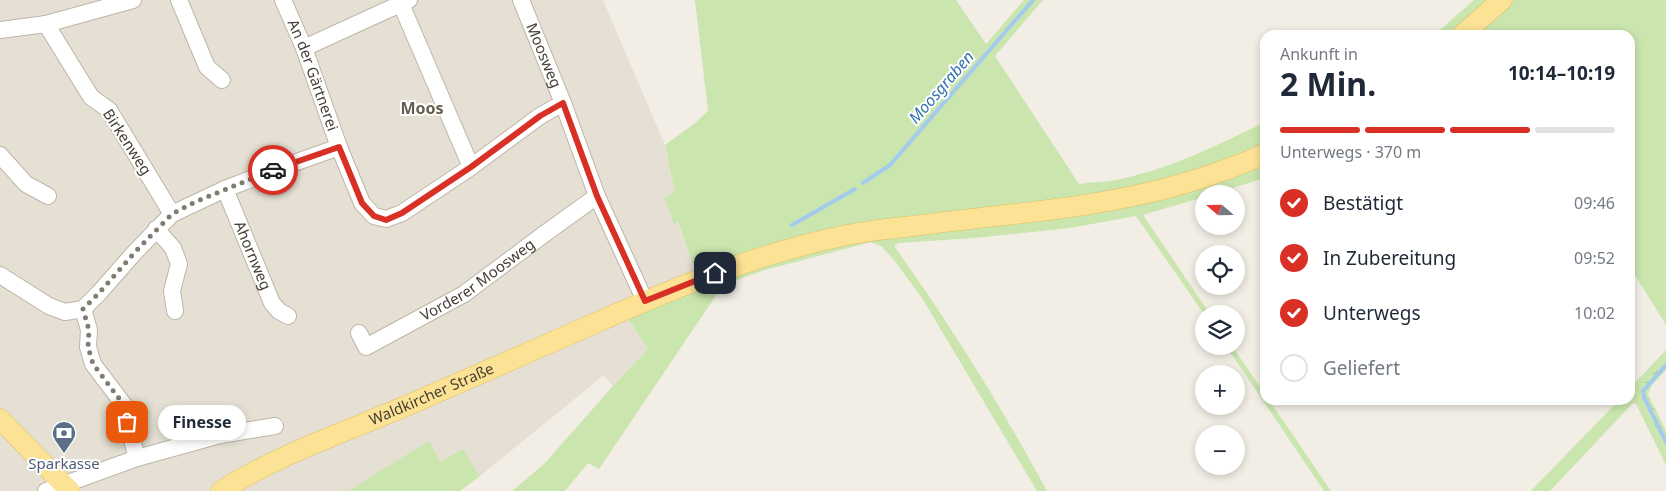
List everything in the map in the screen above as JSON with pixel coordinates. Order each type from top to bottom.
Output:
[{"type":"main road","points":[[1468,30],[1502,0]]},
{"type":"main road","name":"Waldkircher Straße","points":[[221,491],[272,462],[332,435],[411,404],[645,301],[715,273],[805,244],[849,234],[1125,198],[1198,179],[1260,156]]},
{"type":"main road","points":[[0,419],[60,489]]},
{"type":"street","points":[[0,22],[0,30],[46,24],[133,0]]},
{"type":"street","points":[[179,0],[207,67],[222,80]]},
{"type":"street","name":"An der Gärtnerei","points":[[283,0],[304,48],[339,147],[362,203],[374,216],[382,220],[390,219],[402,213],[471,167],[540,116],[563,103]]},
{"type":"street","name":"Moosweg","points":[[521,0],[563,103],[597,196]]},
{"type":"street","points":[[304,48],[405,2],[471,167]]},
{"type":"street","name":"Birkenweg","points":[[46,24],[91,97],[109,110],[172,214]]},
{"type":"street","points":[[0,275],[49,306],[65,312],[83,309],[172,214],[225,189],[339,147]]},
{"type":"street","points":[[0,155],[26,184],[48,196]]},
{"type":"street","name":"Ahornweg","points":[[225,189],[272,303],[279,312],[288,316]]},
{"type":"street","points":[[597,196],[645,301]]},
{"type":"street","name":"Vorderer Moosweg","points":[[359,334],[366,347],[464,294],[597,196]]},
{"type":"street","points":[[156,229],[173,248],[179,264],[172,291],[175,311]]},
{"type":"street","points":[[83,309],[89,330],[88,347],[93,364],[127,409],[127,422],[137,458]]},
{"type":"street","points":[[60,489],[137,458],[220,435],[275,426]]},
{"type":"shaded area","points":[[0,0],[603,0],[665,145],[675,192],[664,197],[674,223],[677,221],[700,286],[625,316],[648,349],[613,386],[604,375],[480,476],[463,449],[440,462],[355,486],[348,491],[0,491]]},
{"type":"green space","points":[[695,0],[956,0],[986,44],[1024,0],[1043,0],[995,56],[1079,184],[1119,179],[1161,168],[1260,124],[1260,180],[1242,185],[1195,185],[1195,200],[1143,215],[1195,292],[1195,295],[1197,295],[1204,305],[1198,305],[1136,216],[1070,228],[974,238],[899,243],[894,246],[974,366],[1012,428],[1047,491],[1037,491],[922,298],[894,260],[881,246],[871,242],[765,270],[723,285],[599,469],[588,463],[565,491],[512,491],[545,463],[648,349],[625,315],[700,286],[678,222],[674,224],[664,197],[675,192],[665,145],[708,111]]},
{"type":"green space","points":[[1474,0],[1666,0],[1666,325],[1635,275],[1635,30],[1440,30]]},
{"type":"green space","points":[[1666,350],[1666,360],[1641,386],[1640,396],[1666,450],[1666,465],[1635,404],[1635,383]]},
{"type":"green space","points":[[1232,355],[1238,355],[1260,387],[1260,396],[1245,374],[1245,365],[1239,365]]},
{"type":"green space","points":[[1666,360],[1666,370],[1652,385],[1648,394],[1666,431],[1666,450],[1639,391],[1641,386]]},
{"type":"green space","points":[[1266,405],[1272,405],[1331,491],[1324,491]]},
{"type":"green space","points":[[1614,405],[1631,405],[1550,491],[1531,491]]},
{"type":"green space","points":[[429,441],[440,462],[463,449],[480,476],[460,491],[348,491]]},
{"type":"waterway","name":"Moosgraben","points":[[863,183],[890,165],[1033,0]]},
{"type":"waterway","name":"Moosgraben","points":[[792,225],[855,189]]},
{"type":"waterway","points":[[1666,365],[1643,391],[1644,397],[1666,442]]},
{"type":"way so far","points":[[127,422],[127,409],[93,364],[88,347],[89,330],[83,309],[172,214],[195,202],[273,170]]},
{"type":"place","name":"Finesse","points":[[127,422]]},
{"type":"place","name":"Sparkasse","points":[[64,454]]},
{"type":"district","name":"Moos","points":[[422,108]]},
{"type":"route","points":[[273,170],[339,147],[362,203],[374,216],[386,220],[416,204],[471,167],[540,116],[563,103],[597,196],[645,301],[715,273]]}]
